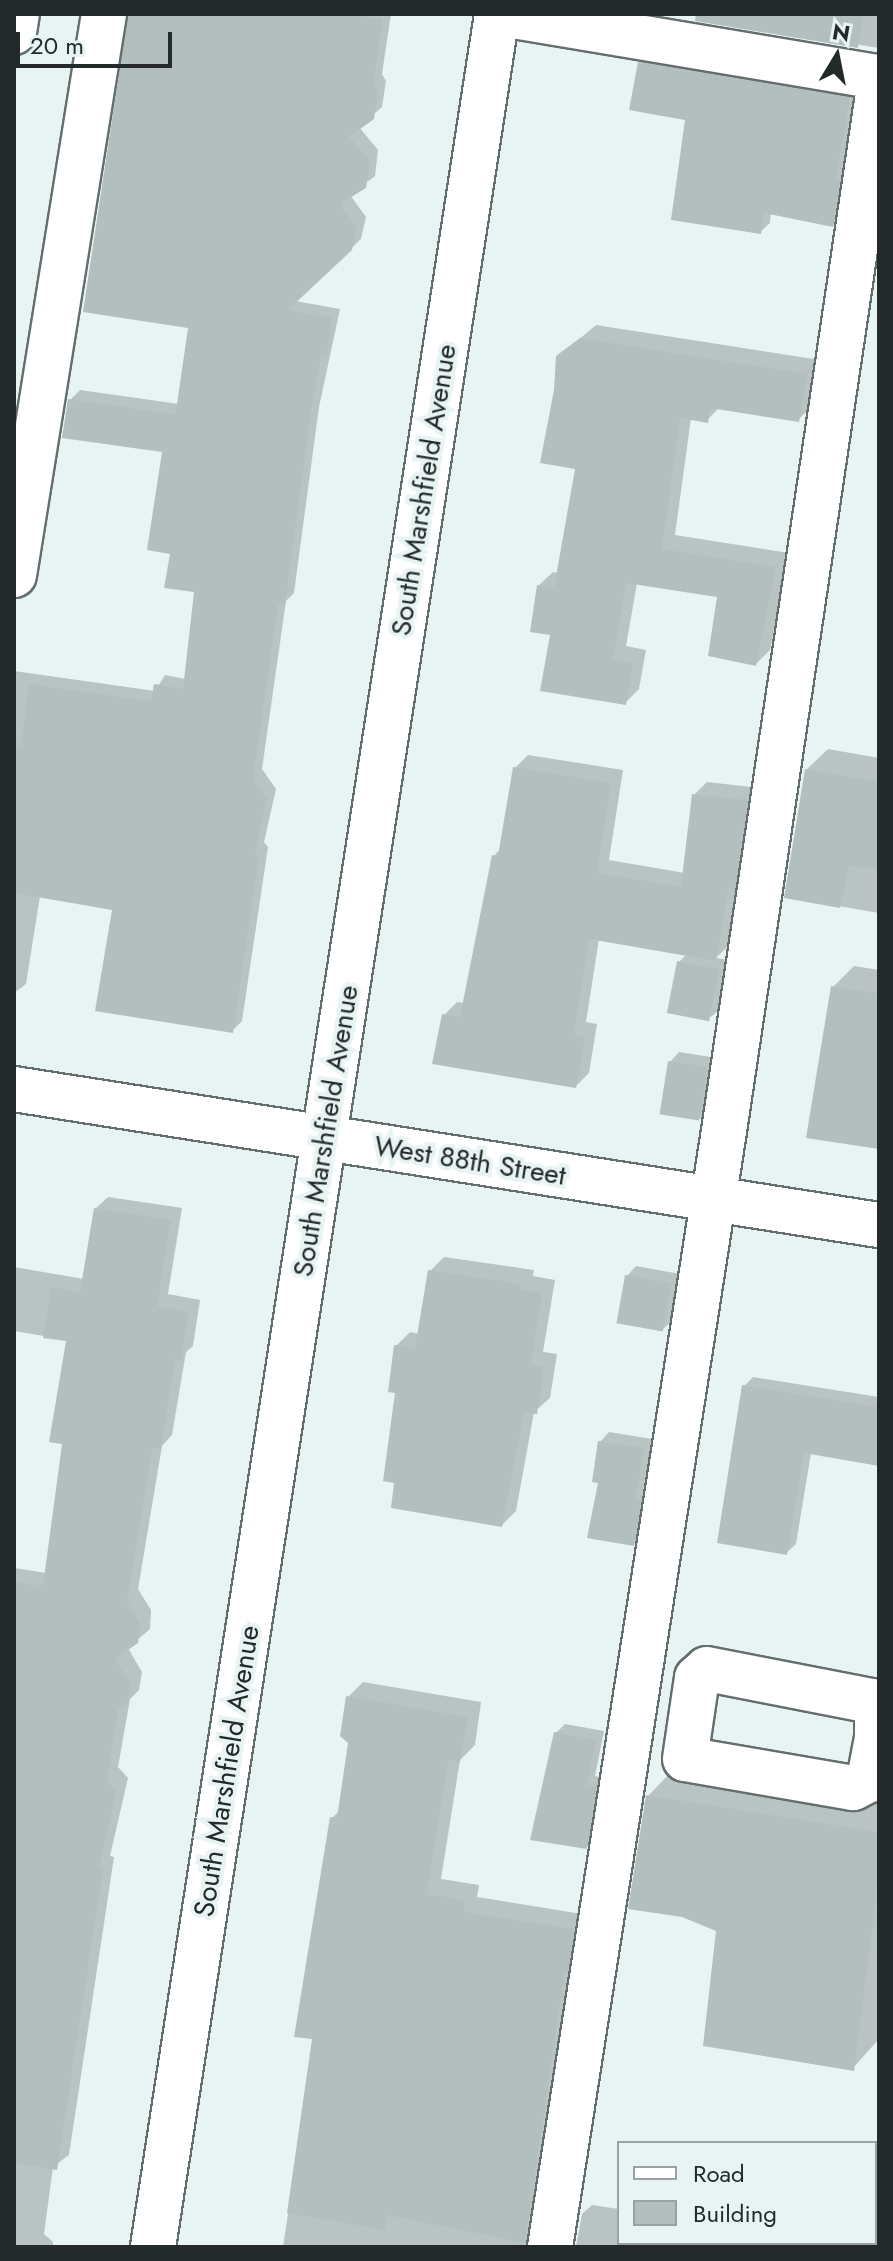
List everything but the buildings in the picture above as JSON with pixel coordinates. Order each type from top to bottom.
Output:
[{"type":"street","points":[[14,32],[17,14]]},
{"type":"street","points":[[15,566],[104,14]]},
{"type":"street","points":[[499,14],[879,77]]},
{"type":"street","name":"South Marshfield Avenue","points":[[153,2247],[499,14]]},
{"type":"street","points":[[550,2247],[713,1198],[879,88]]},
{"type":"street","name":"West 88th Street","points":[[14,1089],[879,1225]]}]
